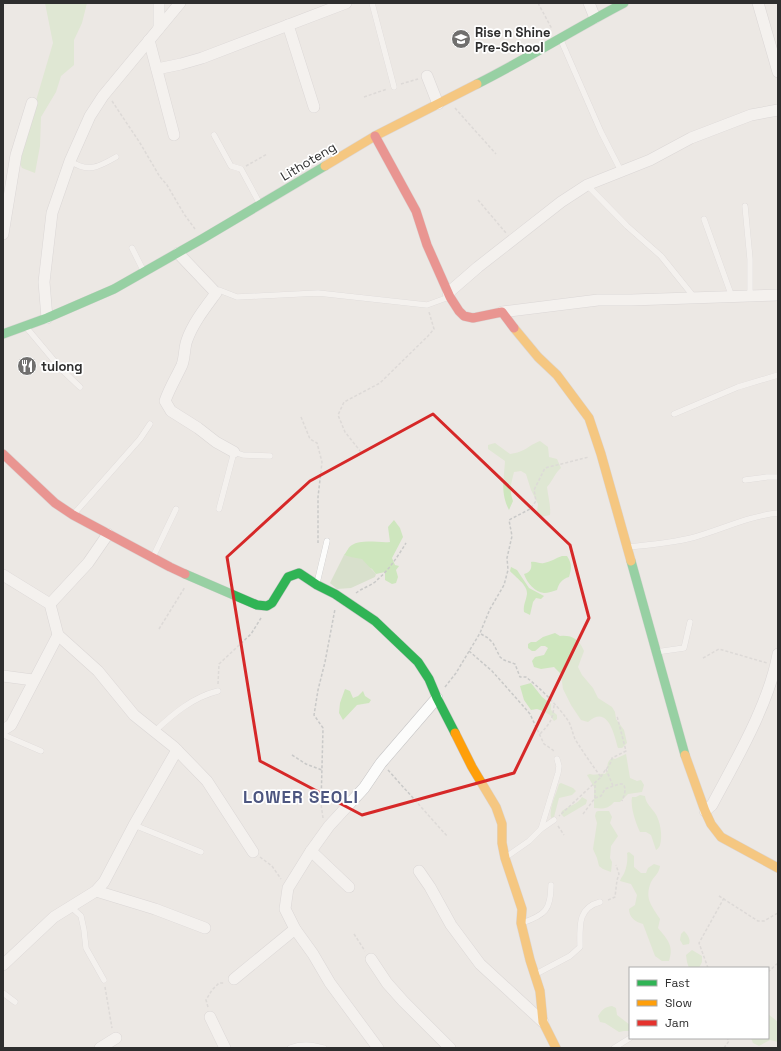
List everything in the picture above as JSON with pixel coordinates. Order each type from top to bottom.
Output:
[{"type":"street","points":[[159,3],[159,28]]},
{"type":"street","points":[[48,318],[44,282],[52,213],[70,161],[90,116],[107,91],[180,3]]},
{"type":"street","points":[[157,68],[181,64],[202,58],[346,3]]},
{"type":"street","points":[[588,3],[595,18]]},
{"type":"street","name":"Lithoteng","points":[[3,334],[26,327],[114,289],[202,239],[375,136],[502,72],[595,18],[624,3]]},
{"type":"street","points":[[758,3],[778,72]]},
{"type":"street","points":[[288,25],[314,107]]},
{"type":"street","points":[[149,40],[174,135]]},
{"type":"street","points":[[427,76],[443,102]]},
{"type":"street","points":[[3,234],[16,156],[32,103]]},
{"type":"street","points":[[449,295],[512,241],[561,202],[587,185],[650,160],[691,138],[750,116],[778,110]]},
{"type":"street","points":[[375,136],[416,211],[427,245],[449,295],[464,316],[473,318],[502,312],[598,300],[778,295]]},
{"type":"street","points":[[178,253],[216,293],[192,327],[186,343],[185,356],[165,401],[171,410],[216,442],[234,452]]},
{"type":"street","points":[[502,312],[538,357],[557,375],[582,406],[589,418],[601,454],[685,755],[711,824],[721,837],[778,868]]},
{"type":"street","points":[[3,454],[55,503],[73,514],[191,577],[257,605],[267,606],[272,603],[288,577],[299,573],[317,585],[335,594],[375,621],[418,662],[430,679],[437,698],[472,767],[496,807],[502,824],[502,843],[505,858],[522,909],[521,923],[530,960],[540,991],[543,1022]]},
{"type":"street","points":[[50,604],[88,563],[108,534]]},
{"type":"street","points":[[3,574],[50,604],[58,635],[98,671],[134,715],[177,750],[207,781],[253,852]]},
{"type":"street","points":[[3,730],[11,725],[33,680],[58,635]]},
{"type":"street","points":[[705,811],[712,806],[761,708],[776,665],[778,654]]},
{"type":"street","points":[[3,676],[33,680]]},
{"type":"street","points":[[378,1048],[330,983],[313,954],[295,929],[285,909],[288,888],[311,851],[329,826],[364,788],[381,763],[437,698]]},
{"type":"street","points":[[3,965],[54,917],[96,891],[104,882],[134,825],[177,750]]},
{"type":"street","points":[[311,851],[349,887]]},
{"type":"street","points":[[419,871],[430,887],[451,925],[480,964],[543,1022],[556,1048]]},
{"type":"street","points":[[96,891],[154,909],[204,928]]},
{"type":"street","points":[[234,979],[295,929]]},
{"type":"street","points":[[371,959],[387,983],[402,1001],[450,1048]]},
{"type":"street","points":[[210,1016],[225,1048]]},
{"type":"street","points":[[100,1048],[116,1038]]},
{"type":"lane","points":[[372,3],[394,86]]},
{"type":"lane","points":[[559,39],[621,171]]},
{"type":"lane","points":[[214,135],[231,166],[241,169],[261,204]]},
{"type":"lane","points":[[70,161],[77,166],[90,169],[102,166],[116,157]]},
{"type":"lane","points":[[587,185],[661,256],[695,298]]},
{"type":"lane","points":[[745,206],[750,259],[750,296]]},
{"type":"lane","points":[[704,219],[732,297]]},
{"type":"lane","points":[[132,248],[144,272]]},
{"type":"lane","points":[[216,293],[219,290],[237,297],[318,293],[427,305],[449,295]]},
{"type":"lane","points":[[26,327],[62,370],[80,386]]},
{"type":"lane","points":[[674,414],[738,387],[778,375]]},
{"type":"lane","points":[[73,514],[140,439],[150,424]]},
{"type":"lane","points":[[219,509],[234,452],[243,455],[270,456]]},
{"type":"lane","points":[[745,480],[778,477]]},
{"type":"lane","points":[[152,557],[176,509]]},
{"type":"lane","points":[[627,547],[665,543],[695,537],[742,520],[778,513]]},
{"type":"lane","points":[[317,585],[327,541]]},
{"type":"lane","points":[[656,652],[684,648],[690,622]]},
{"type":"lane","points":[[155,731],[168,719],[196,699],[218,691]]},
{"type":"lane","points":[[3,734],[41,751]]},
{"type":"lane","points":[[541,829],[558,773],[559,766],[557,759]]},
{"type":"lane","points":[[505,858],[529,841],[541,829],[554,820]]},
{"type":"lane","points":[[134,825],[201,852]]},
{"type":"lane","points":[[521,923],[541,915],[545,911],[550,901],[551,885]]},
{"type":"lane","points":[[535,974],[570,956],[580,947],[581,920],[585,910],[600,902]]},
{"type":"lane","points":[[70,906],[81,916],[86,948],[104,980]]},
{"type":"lane","points":[[3,993],[15,1002]]},
{"type":"lane","points":[[614,1048],[629,1039]]},
{"type":"lane","points":[[290,1048],[299,1044],[308,1044],[324,1048]]},
{"type":"path","points":[[538,3],[559,39]]},
{"type":"path","points":[[107,91],[160,177],[202,239]]},
{"type":"path","points":[[443,102],[496,154]]},
{"type":"path","points":[[241,169],[267,154]]},
{"type":"path","points":[[478,200],[512,241]]},
{"type":"path","points":[[361,452],[345,432],[338,415],[344,402],[380,383],[434,329],[427,305]]},
{"type":"path","points":[[300,417],[310,439],[316,443],[322,462],[318,497],[318,555],[324,557]]},
{"type":"path","points":[[437,698],[456,673],[480,633],[490,609],[504,585],[508,570],[507,558],[512,536],[509,520],[530,509],[536,501],[534,490],[545,468],[601,454]]},
{"type":"path","points":[[344,600],[364,587],[376,582],[395,561],[406,544]]},
{"type":"path","points":[[159,629],[191,577]]},
{"type":"path","points":[[329,826],[323,819],[322,804],[324,728],[314,715],[335,614],[335,594]]},
{"type":"path","points":[[218,691],[219,664],[251,634],[267,606]]},
{"type":"path","points":[[480,633],[493,643],[500,657],[515,664],[520,677],[526,677],[547,696],[568,720],[576,740],[601,777]]},
{"type":"path","points":[[703,658],[719,649],[776,665]]},
{"type":"path","points":[[469,651],[492,671],[530,714],[544,744],[553,750],[557,759]]},
{"type":"path","points":[[540,734],[550,723],[554,713],[554,704]]},
{"type":"path","points":[[564,835],[554,820],[601,777],[612,758],[626,751],[617,716]]},
{"type":"path","points":[[292,755],[306,764],[322,770]]},
{"type":"path","points":[[381,763],[447,836]]},
{"type":"path","points":[[606,769],[613,786]]},
{"type":"path","points":[[583,814],[595,798],[595,783]]},
{"type":"path","points":[[595,798],[602,796],[605,789],[620,784],[624,785],[625,791],[622,801]]},
{"type":"path","points":[[253,852],[272,866],[288,888]]},
{"type":"path","points":[[600,902],[616,897],[617,880],[619,874],[616,865]]},
{"type":"path","points":[[719,896],[758,921],[764,920],[778,913]]},
{"type":"path","points":[[708,967],[699,943],[724,898]]},
{"type":"path","points":[[354,934],[371,959]]},
{"type":"path","points":[[769,971],[778,963]]},
{"type":"path","points":[[210,1016],[206,1000],[212,990],[219,983],[227,983],[234,979]]},
{"type":"path","points":[[104,980],[113,1030],[116,1038]]},
{"type":"path","points":[[724,1048],[729,1041],[728,1039]]},
{"type":"highlighted area","points":[[433,414],[570,545],[589,618],[514,773],[362,815],[260,761],[227,557],[310,481]]},
{"type":"green space","points":[[45,3],[87,3],[82,23],[74,40],[74,65],[61,76],[56,92],[41,117],[40,146],[35,173],[22,168],[16,155],[35,104],[53,43]]},
{"type":"green space","points":[[540,441],[548,447],[549,457],[557,459],[561,468],[547,487],[550,515],[541,517],[537,512],[538,504],[531,490],[526,474],[521,471],[514,472],[511,487],[513,501],[509,510],[504,497],[503,480],[505,461],[488,449],[488,445],[495,443],[510,454],[523,450]]},
{"type":"green space","points":[[394,520],[400,528],[403,537],[392,558],[395,565],[399,566],[396,570],[398,577],[396,583],[392,584],[385,580],[385,572],[376,574],[372,569],[344,555],[349,547],[356,543],[390,542],[388,527]]},
{"type":"green space","points":[[344,555],[362,559],[376,574],[375,577],[351,588],[337,589],[330,583]]},
{"type":"green space","points":[[562,556],[567,556],[569,559],[571,571],[569,577],[561,582],[557,590],[544,593],[538,591],[527,581],[524,574],[530,570],[531,562],[544,563]]},
{"type":"green space","points":[[511,567],[517,570],[529,588],[544,596],[541,599],[536,598],[533,602],[530,615],[524,612],[527,591],[523,584],[510,571]]},
{"type":"green space","points":[[555,633],[560,636],[572,637],[580,643],[584,651],[578,667],[582,675],[593,688],[598,698],[612,707],[615,712],[616,719],[624,730],[627,743],[622,748],[618,748],[609,723],[601,716],[595,717],[588,722],[581,720],[563,689],[561,674],[554,667],[541,669],[534,667],[532,661],[535,657],[544,655],[548,648],[541,646],[535,651],[532,651],[528,648],[528,644]]},
{"type":"green space","points":[[531,683],[542,697],[551,704],[551,710],[557,715],[557,719],[554,721],[550,715],[543,711],[537,709],[531,710],[524,700],[520,686]]},
{"type":"green space","points":[[345,689],[350,691],[353,698],[358,696],[363,691],[365,696],[371,700],[369,703],[357,705],[343,720],[339,713],[340,703]]},
{"type":"green space","points":[[626,754],[630,778],[637,781],[641,780],[644,785],[642,792],[628,794],[620,802],[614,802],[605,808],[594,808],[594,787],[587,775],[605,774],[608,770],[610,759],[615,759]]},
{"type":"green space","points":[[561,783],[573,788],[576,791],[572,795],[559,798],[554,817],[551,818],[552,805],[559,784]]},
{"type":"green space","points":[[640,795],[645,796],[646,801],[657,816],[660,824],[661,841],[660,846],[656,850],[651,835],[646,832],[640,832],[634,815],[632,797]]},
{"type":"green space","points":[[582,797],[587,800],[586,804],[564,817],[561,814],[562,811],[576,803]]},
{"type":"green space","points":[[609,811],[612,817],[610,823],[618,836],[611,846],[611,872],[599,866],[593,849],[597,823],[595,816],[596,812]]},
{"type":"green space","points":[[629,852],[634,856],[634,867],[641,873],[646,873],[648,868],[654,864],[660,866],[658,873],[651,882],[648,893],[650,902],[660,919],[658,928],[669,943],[671,951],[669,961],[662,961],[655,956],[643,924],[637,922],[631,917],[629,909],[635,905],[637,895],[631,884],[620,881],[626,869],[627,853]]},
{"type":"green space","points":[[684,931],[688,937],[689,944],[683,945],[680,940],[681,934]]},
{"type":"green space","points":[[692,950],[702,956],[702,962],[700,967],[689,967],[686,955]]},
{"type":"green space","points":[[609,1006],[616,1008],[617,1015],[629,1024],[629,1031],[619,1032],[605,1023],[600,1022],[598,1016],[605,1008]]},
{"type":"green space","points":[[769,1015],[778,1022],[778,1042],[770,1040],[759,1046],[753,1043],[751,1039],[769,1039]]},
{"type":"traffic: fast","points":[[477,84],[624,3]]},
{"type":"traffic: fast","points":[[3,334],[47,318],[114,289],[325,166]]},
{"type":"traffic: fast","points":[[631,561],[685,755]]},
{"type":"traffic: fast","points":[[185,574],[257,605],[267,606],[272,603],[288,577],[299,573],[317,585],[335,594],[375,621],[418,662],[429,679],[455,733]]},
{"type":"traffic: slow","points":[[325,166],[375,136],[477,84]]},
{"type":"traffic: slow","points":[[514,328],[538,357],[557,375],[589,418],[601,454],[631,561]]},
{"type":"traffic: slow","points":[[455,733],[472,767],[496,807],[502,824],[502,843],[505,858],[522,909],[521,923],[530,960],[540,991],[543,1022],[556,1048]]},
{"type":"traffic: slow","points":[[685,755],[705,811],[711,824],[721,837],[778,868]]},
{"type":"traffic: jam","points":[[375,136],[416,211],[427,245],[450,297],[459,311],[464,316],[473,318],[502,312],[514,328]]},
{"type":"traffic: jam","points":[[3,454],[55,503],[73,515],[185,574]]},
{"type":"place","name":"Rise n Shine Pre-School","points":[[461,39]]},
{"type":"place","name":"tulong","points":[[27,366]]},
{"type":"district","name":"LOWER SEOLI","points":[[301,797]]}]
